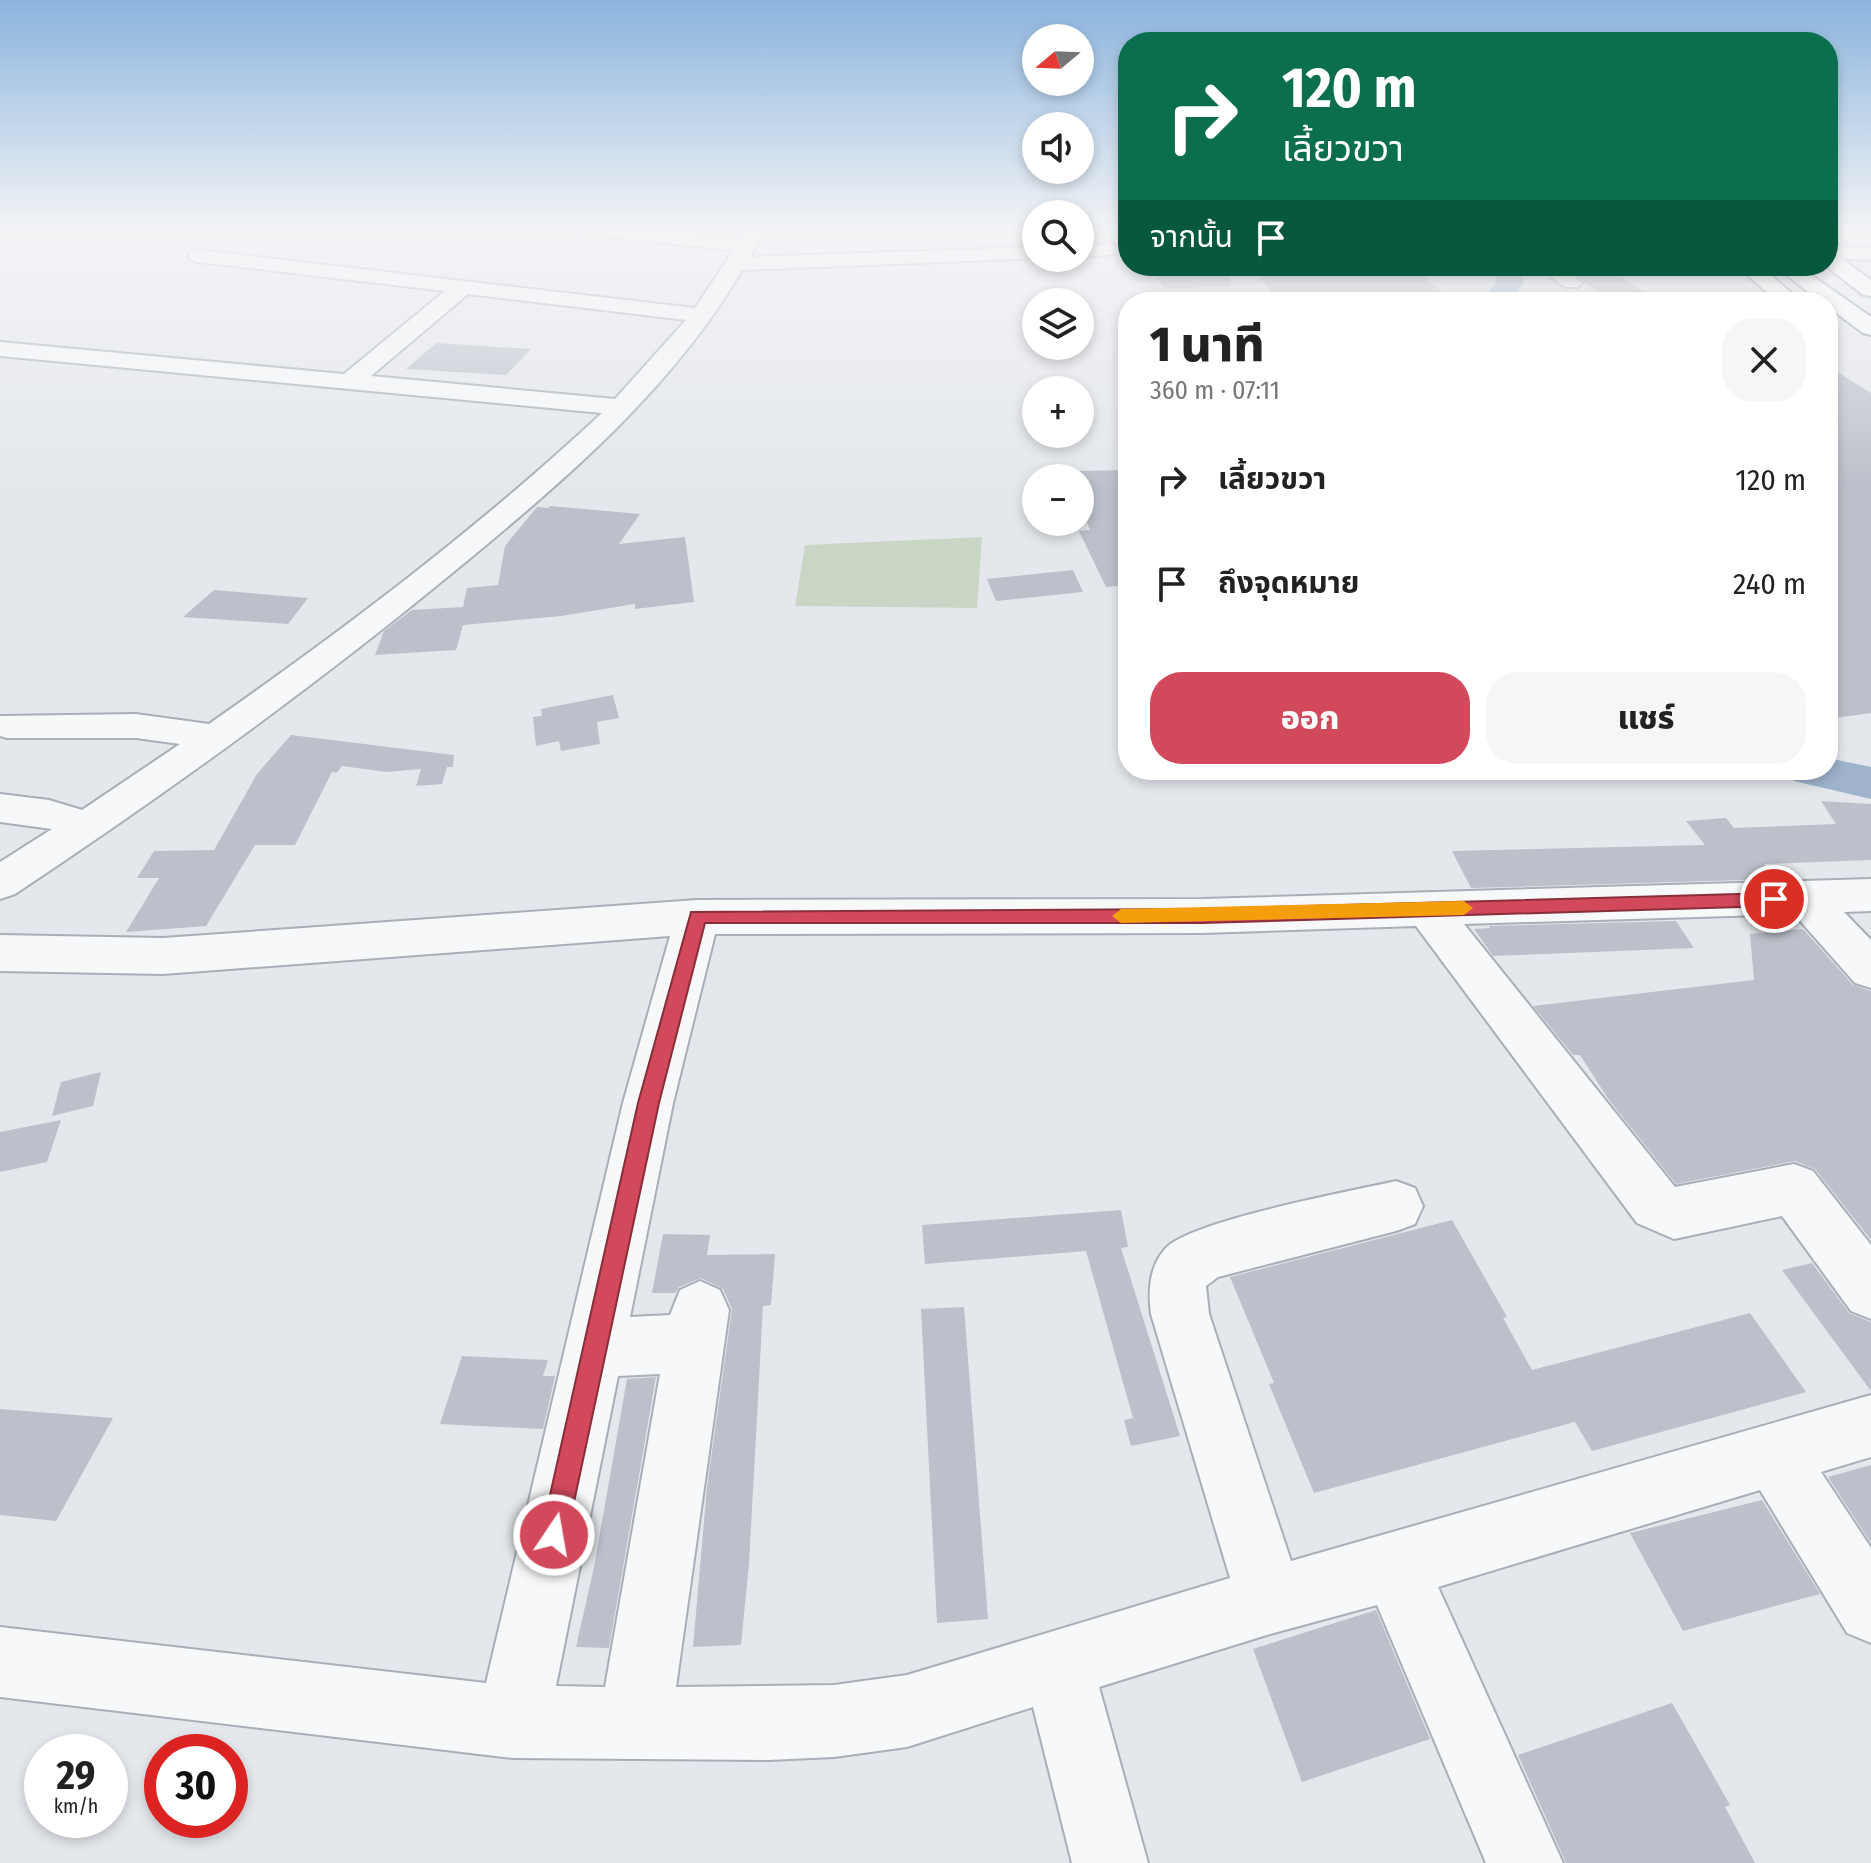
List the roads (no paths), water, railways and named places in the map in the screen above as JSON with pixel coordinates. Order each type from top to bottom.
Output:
[{"type":"highway","points":[[1838,318],[1860,339]]},
{"type":"street","points":[[350,381],[431,314]]},
{"type":"street","points":[[691,314],[700,315]]},
{"type":"street","points":[[0,883],[219,738],[380,616],[489,528],[700,315]]},
{"type":"street","points":[[0,349],[350,381],[628,390]]},
{"type":"street","points":[[7,726],[136,726],[219,738]]},
{"type":"street","points":[[0,808],[32,810],[88,826]]},
{"type":"street","points":[[0,953],[163,956],[697,917],[1186,916],[1871,895]]},
{"type":"street","points":[[1806,899],[1871,970]]},
{"type":"street","points":[[1427,909],[1656,1205],[1674,1213],[1794,1189],[1871,1291]]},
{"type":"street","points":[[513,1722],[648,1103],[697,917]]},
{"type":"street","points":[[1270,1600],[1180,1314],[1176,1291],[1180,1271],[1192,1260],[1209,1252],[1396,1206]]},
{"type":"street","points":[[595,1348],[698,1327],[635,1722]]},
{"type":"street","points":[[0,1662],[513,1722],[769,1724],[834,1721],[907,1711],[1270,1600],[1394,1567],[1871,1426]]},
{"type":"street","points":[[1773,1454],[1871,1609]]},
{"type":"street","points":[[1394,1567],[1525,1863]]},
{"type":"street","points":[[1058,1665],[1110,1863]]},
{"type":"waterway","points":[[1838,776],[1871,783]]}]
